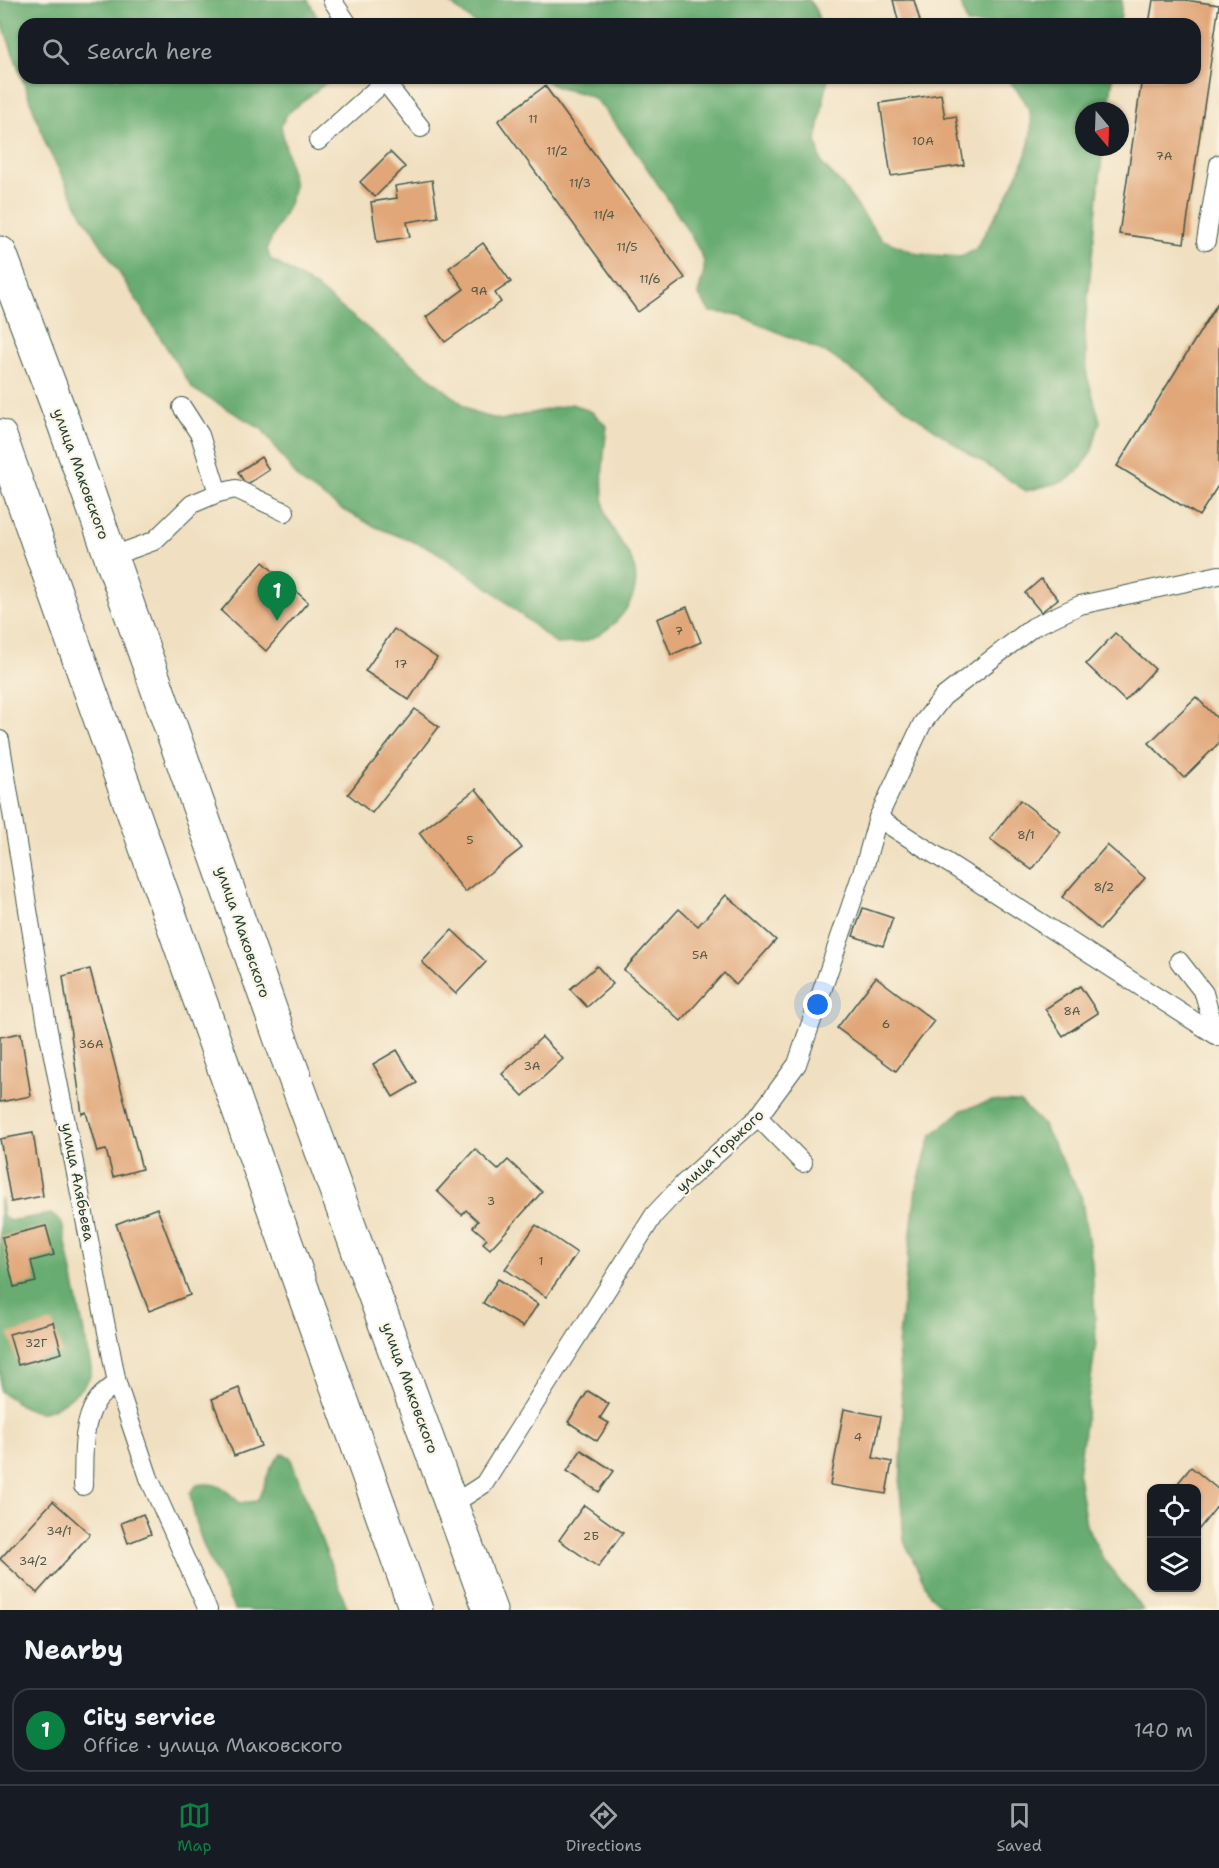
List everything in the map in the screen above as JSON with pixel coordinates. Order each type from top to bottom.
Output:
[{"type":"highway","name":"улица Маковского","points":[[0,253],[281,1040],[453,1504],[489,1610]]},
{"type":"highway","points":[[0,436],[416,1610]]},
{"type":"lane","points":[[332,0],[344,18]]},
{"type":"lane","points":[[318,141],[379,84]]},
{"type":"lane","points":[[386,84],[421,128]]},
{"type":"lane","points":[[1206,241],[1219,164]]},
{"type":"lane","points":[[182,407],[200,435],[218,493]]},
{"type":"lane","points":[[110,556],[154,541],[192,504],[218,493],[236,489],[285,512]]},
{"type":"lane","name":"улица Горького","points":[[453,1504],[484,1484],[654,1215],[684,1183],[758,1118],[797,1064],[866,861],[878,818],[922,724],[943,697],[1033,627],[1080,605],[1219,575]]},
{"type":"lane","name":"улица Алябьева","points":[[0,740],[47,1025],[117,1383],[149,1478],[208,1610]]},
{"type":"lane","points":[[878,818],[1217,1035]]},
{"type":"lane","points":[[1179,961],[1204,993],[1217,1035]]},
{"type":"lane","points":[[758,1118],[803,1163]]},
{"type":"lane","points":[[83,1486],[85,1438],[89,1421],[96,1401],[117,1383]]},
{"type":"green space","points":[[0,0],[308,0],[318,18],[18,18],[18,67],[0,17]]},
{"type":"green space","points":[[446,0],[809,0],[818,18],[468,18]]},
{"type":"green space","points":[[960,0],[1122,0],[1120,18],[965,18]]},
{"type":"green space","points":[[24,84],[324,84],[287,114],[281,126],[294,186],[289,204],[267,248],[270,259],[313,285],[474,413],[501,420],[572,404],[592,412],[607,426],[603,470],[604,504],[608,520],[628,553],[635,572],[633,596],[619,618],[610,627],[588,640],[556,644],[493,591],[432,549],[376,527],[343,510],[299,480],[262,429],[193,389],[83,216],[47,147]]},
{"type":"green space","points":[[551,84],[827,84],[816,141],[822,164],[842,185],[881,239],[918,254],[961,257],[975,250],[1012,186],[1027,151],[1031,134],[1030,112],[1012,84],[1112,84],[1109,102],[1075,102],[1075,156],[1102,156],[1085,326],[1087,376],[1100,421],[1092,450],[1082,467],[1066,481],[1026,491],[959,447],[827,353],[735,314],[710,312],[698,294],[704,274],[704,262],[671,204],[602,107],[587,95]]},
{"type":"green space","points":[[992,1101],[1020,1102],[1043,1125],[1081,1196],[1092,1262],[1096,1342],[1078,1475],[1086,1525],[1104,1560],[1143,1610],[947,1610],[930,1595],[904,1541],[900,1489],[903,1419],[898,1346],[916,1189],[931,1136],[962,1110]]},
{"type":"green space","points":[[0,1197],[3,1216],[9,1221],[51,1214],[62,1223],[91,1372],[85,1384],[78,1391],[48,1411],[37,1412],[25,1408],[0,1391]]},
{"type":"green space","points":[[282,1454],[290,1457],[348,1610],[235,1610],[207,1553],[197,1525],[190,1493],[197,1485],[211,1484],[221,1487],[240,1503],[257,1501],[273,1464]]},
{"type":"building","points":[[893,0],[914,0],[919,18],[898,18]]},
{"type":"building","points":[[1153,0],[1185,0],[1219,5],[1184,243],[1119,234],[1141,84],[1201,84],[1201,18],[1150,18]]},
{"type":"building","points":[[545,86],[685,278],[638,312],[498,121]]},
{"type":"building","points":[[941,94],[945,118],[956,116],[964,165],[891,176],[880,103]]},
{"type":"building","points":[[390,152],[405,167],[375,197],[360,182]]},
{"type":"building","points":[[432,180],[438,217],[407,222],[410,237],[377,242],[371,202],[397,198],[395,186]]},
{"type":"building","points":[[483,243],[511,282],[495,293],[501,302],[445,342],[426,317],[464,289],[449,268]]},
{"type":"building","points":[[1219,301],[1219,484],[1199,516],[1117,466]]},
{"type":"building","points":[[261,457],[269,470],[246,485],[238,472]]},
{"type":"building","points":[[263,562],[308,602],[266,651],[221,611]]},
{"type":"building","points":[[1041,579],[1058,599],[1041,612],[1025,593]]},
{"type":"building","points":[[687,607],[701,642],[671,655],[657,619]]},
{"type":"building","points":[[394,629],[437,658],[409,700],[365,671]]},
{"type":"building","points":[[1115,633],[1155,669],[1125,701],[1086,664]]},
{"type":"building","points":[[1196,697],[1219,720],[1219,743],[1184,778],[1149,743]]},
{"type":"building","points":[[415,709],[439,727],[372,813],[348,794]]},
{"type":"building","points":[[476,789],[522,848],[465,892],[419,833]]},
{"type":"building","points":[[1020,800],[1061,832],[1032,870],[990,839]]},
{"type":"building","points":[[1107,845],[1145,878],[1100,930],[1062,897]]},
{"type":"building","points":[[726,895],[776,940],[736,985],[724,973],[681,1021],[624,970],[679,909],[698,926]]},
{"type":"building","points":[[863,908],[893,918],[883,946],[853,936]]},
{"type":"building","points":[[452,930],[486,962],[456,994],[422,962]]},
{"type":"building","points":[[597,966],[613,984],[587,1007],[570,989]]},
{"type":"building","points":[[90,969],[142,1169],[113,1177],[106,1150],[97,1152],[86,1112],[82,1114],[63,976]]},
{"type":"building","points":[[876,977],[934,1021],[896,1071],[837,1028]]},
{"type":"building","points":[[1080,986],[1098,1013],[1063,1036],[1045,1009]]},
{"type":"building","points":[[21,1033],[31,1096],[0,1102],[0,1037]]},
{"type":"building","points":[[542,1037],[563,1059],[523,1096],[502,1074]]},
{"type":"building","points":[[397,1050],[417,1083],[393,1097],[373,1064]]},
{"type":"building","points":[[33,1133],[43,1196],[11,1202],[0,1139]]},
{"type":"building","points":[[475,1149],[498,1170],[508,1160],[542,1192],[490,1249],[483,1243],[487,1239],[473,1227],[478,1221],[466,1210],[462,1215],[437,1191]]},
{"type":"building","points":[[157,1208],[190,1295],[149,1311],[116,1224]]},
{"type":"building","points":[[536,1225],[577,1253],[546,1297],[505,1269]]},
{"type":"building","points":[[46,1226],[54,1255],[31,1261],[36,1282],[14,1287],[2,1237]]},
{"type":"building","points":[[498,1279],[538,1304],[523,1327],[483,1303]]},
{"type":"building","points":[[53,1322],[62,1353],[18,1365],[9,1334]]},
{"type":"building","points":[[239,1388],[261,1446],[234,1456],[212,1399]]},
{"type":"building","points":[[588,1391],[609,1404],[600,1418],[609,1423],[597,1441],[568,1422]]},
{"type":"building","points":[[844,1409],[881,1416],[873,1458],[892,1462],[886,1494],[830,1485]]},
{"type":"building","points":[[581,1450],[614,1471],[599,1492],[567,1471]]},
{"type":"building","points":[[1191,1467],[1219,1490],[1219,1504],[1201,1526],[1201,1484],[1177,1484]]},
{"type":"building","points":[[53,1501],[90,1534],[37,1593],[0,1559]]},
{"type":"building","points":[[584,1505],[623,1533],[598,1567],[559,1540]]},
{"type":"building","points":[[143,1514],[151,1534],[128,1543],[121,1523]]},
{"type":"place","name":"City service","points":[[277,621]]}]
